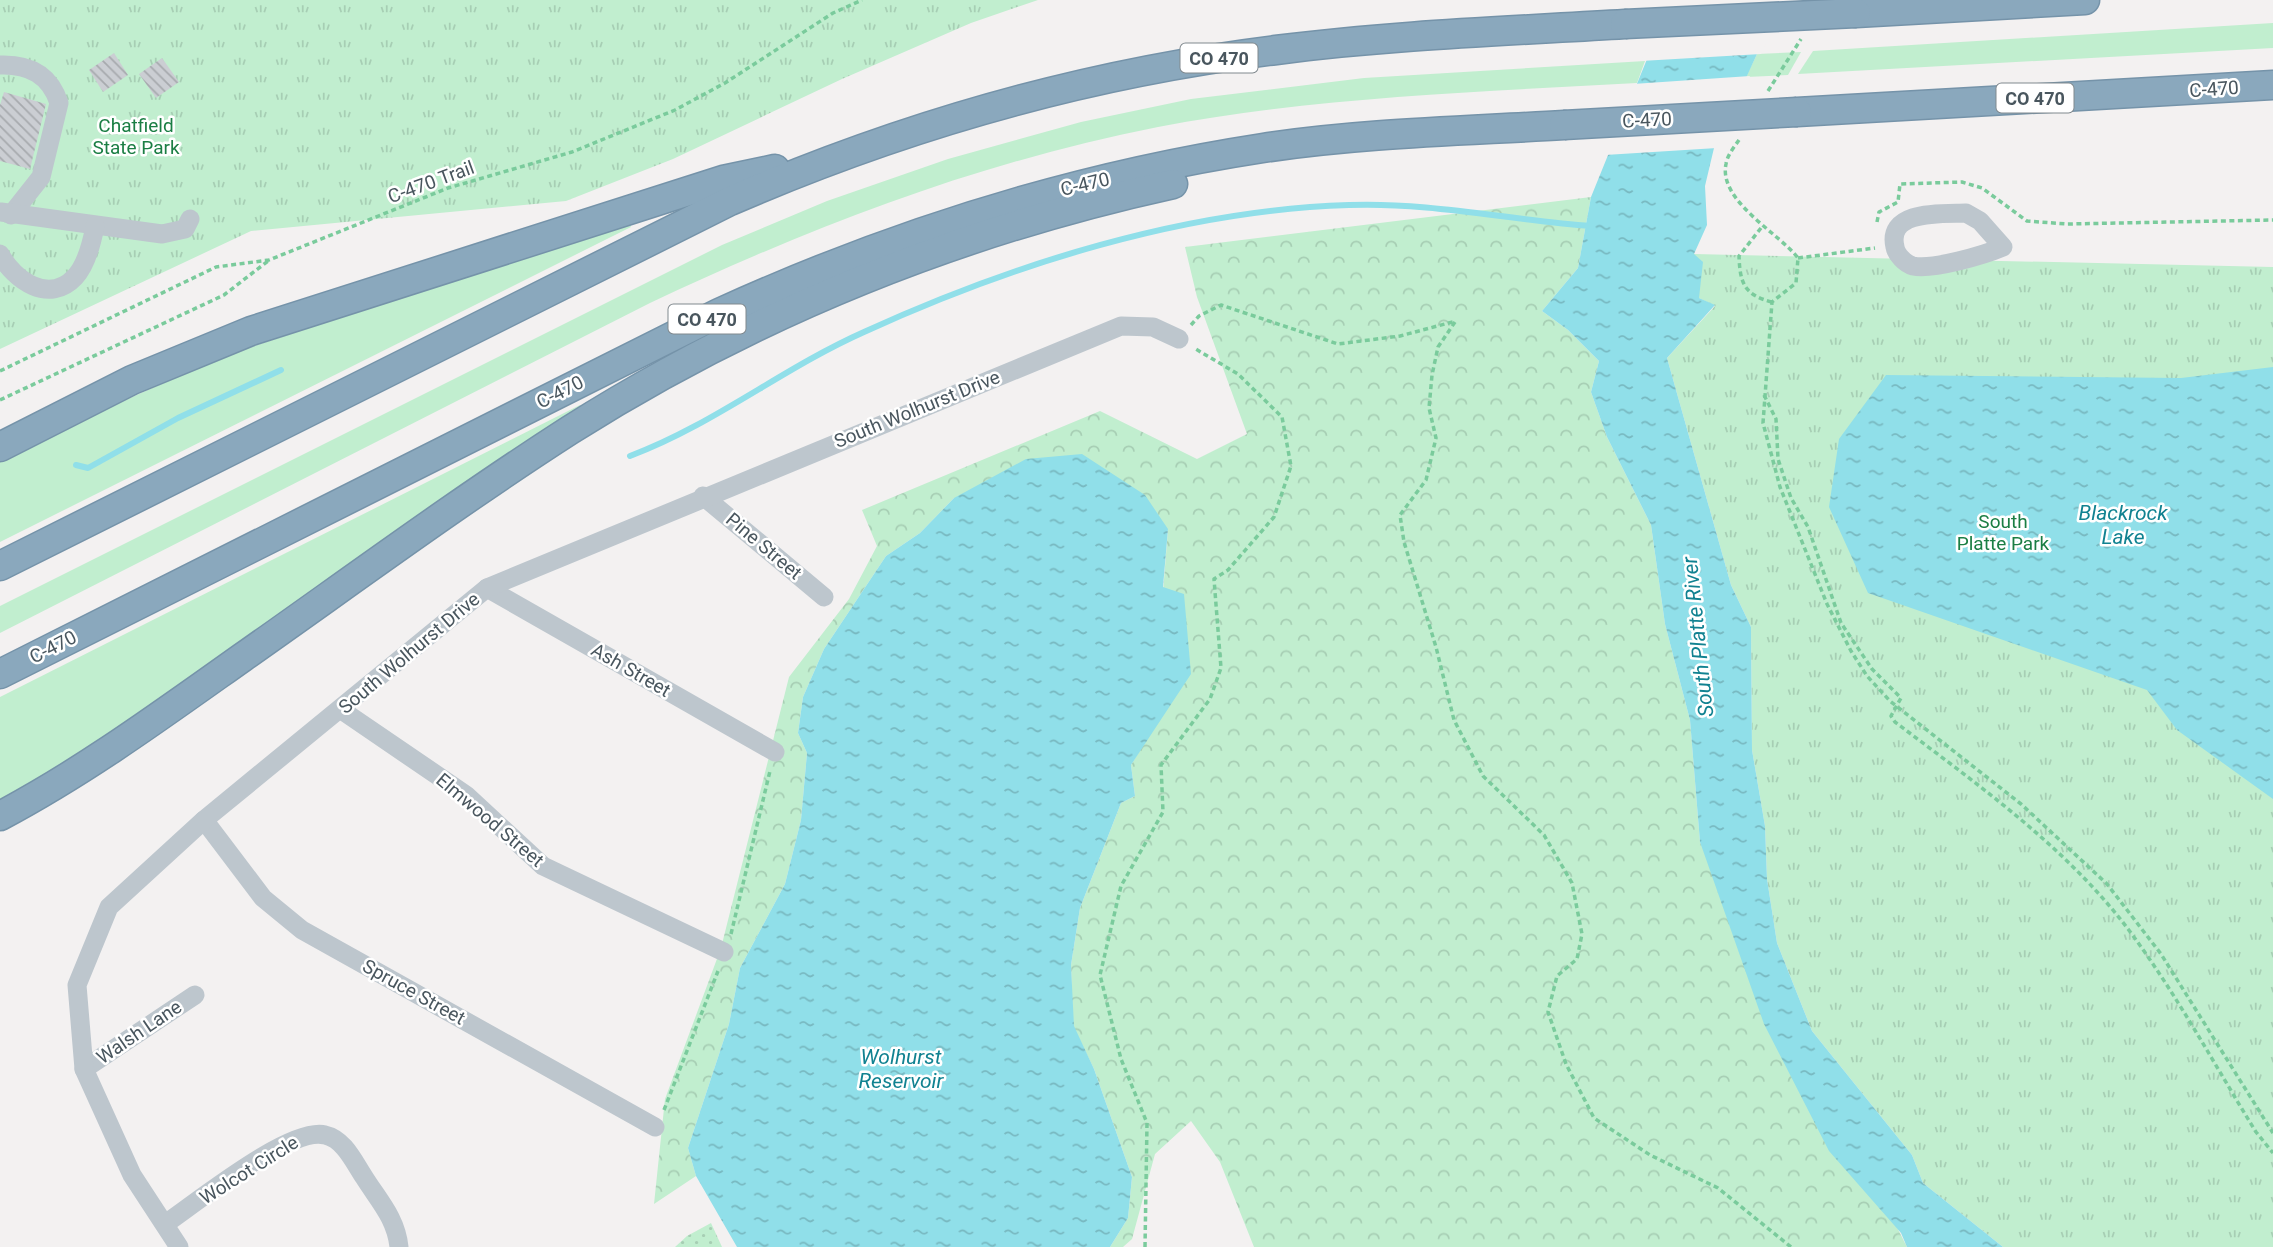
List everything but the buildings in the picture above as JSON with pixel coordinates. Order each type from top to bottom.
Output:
[{"type":"highway","name":"CO 470","points":[[0,566],[661,234],[761,188],[826,163],[1006,104],[1092,82],[1178,65],[1335,43],[1625,24],[2085,0]]},
{"type":"highway","name":"C-470","points":[[0,674],[707,318],[797,278],[899,239],[1044,194],[1200,159],[1346,139],[2273,85]]},
{"type":"highway","points":[[4,815],[130,737],[573,429],[698,355],[775,317],[905,262],[1070,209],[1174,184],[1271,166],[1429,150],[1470,130]]},
{"type":"highway","points":[[0,447],[132,380],[251,331],[723,180],[778,168],[826,163]]},
{"type":"street","points":[[0,65],[18,65],[47,78],[59,103],[41,177],[5,214]]},
{"type":"street","points":[[1966,213],[1980,220],[2003,247],[1974,258],[1913,266],[1901,258],[1895,248],[1895,233],[1902,223],[1916,216],[1966,213]]},
{"type":"street","points":[[5,214],[162,234],[185,229],[190,219]]},
{"type":"street","points":[[0,254],[13,274],[37,289],[51,290],[76,276],[91,247],[95,226]]},
{"type":"street","name":"South Wolhurst Drive","points":[[179,1247],[132,1175],[84,1069],[77,985],[109,907],[204,820],[487,588],[703,496],[1121,326],[1153,327],[1179,339]]},
{"type":"street","name":"Pine Street","points":[[703,496],[824,597]]},
{"type":"street","name":"Ash Street","points":[[487,588],[775,752]]},
{"type":"street","name":"Elmwood Street","points":[[341,709],[466,795],[542,866],[724,952]]},
{"type":"street","name":"Spruce Street","points":[[204,820],[263,898],[302,930],[655,1127]]},
{"type":"street","name":"Walsh Lane","points":[[84,1069],[194,995]]},
{"type":"street","name":"Wolcot Circle","points":[[165,1224],[285,1142],[309,1133],[327,1135],[343,1146],[396,1226],[399,1247]]},
{"type":"path","name":"C-470 Trail","points":[[0,371],[216,268],[269,260],[448,188],[572,152],[675,110],[724,83],[832,13],[862,0]]},
{"type":"path","points":[[1877,224],[1879,212],[1898,202],[1900,184],[1962,182],[1982,188],[2027,221],[2067,225],[2273,220]]},
{"type":"path","points":[[1772,302],[1755,298],[1740,279],[1739,256],[1761,228],[1789,247],[1798,258],[1796,284],[1772,302],[1763,393],[1763,423],[1772,462],[1827,604],[1867,676],[1897,706],[2021,804],[2107,884],[2161,954],[2273,1133]]},
{"type":"path","points":[[1798,258],[1872,248],[1874,236]]},
{"type":"path","points":[[0,400],[224,295],[269,260]]},
{"type":"path","points":[[1145,1247],[1147,1123],[1121,1059],[1100,975],[1121,886],[1163,813],[1161,765],[1210,699],[1221,668],[1214,579],[1228,570],[1274,517],[1291,466],[1282,416],[1238,374],[1179,339],[1199,316],[1221,305],[1338,344],[1400,336],[1456,321],[1438,347],[1429,408],[1436,438],[1426,480],[1400,515],[1404,542],[1436,648],[1454,720],[1483,776],[1544,835],[1572,883],[1582,934],[1577,959],[1557,976],[1548,1012],[1566,1064],[1594,1118],[1650,1155],[1718,1188],[1791,1247]]},
{"type":"path","points":[[1763,393],[1776,419],[1777,459],[1791,498],[1808,527],[1841,623],[1871,669],[1902,698],[1891,716],[1895,722],[2051,846],[2128,929],[2201,1039],[2256,1132],[2273,1153]]},
{"type":"green space","name":"Chatfield State Park","points":[[0,0],[1038,0],[971,23],[842,79],[673,159],[566,201],[251,231],[0,349]]},
{"type":"green space","points":[[2273,23],[2273,48],[1798,74],[1813,51]]},
{"type":"green space","points":[[1801,52],[1788,75],[1746,77],[1757,54]]},
{"type":"green space","points":[[1645,61],[1637,83],[1336,102],[1158,127],[1026,158],[898,199],[773,248],[650,303],[0,633],[0,606],[722,245],[827,201],[948,159],[1081,122],[1191,99],[1364,78]]},
{"type":"green space","points":[[1591,197],[1578,268],[1542,311],[1568,330],[1599,361],[1591,392],[1607,437],[1651,525],[1665,624],[1690,720],[1700,842],[1907,1247],[1254,1247],[1220,1162],[1191,1121],[1155,1154],[1132,1239],[1123,1247],[1110,1247],[1128,1218],[1132,1177],[1094,1069],[1073,1026],[1071,965],[1080,908],[1121,803],[1135,796],[1131,765],[1152,730],[1168,529],[954,498],[920,533],[886,556],[824,649],[803,697],[798,733],[807,753],[801,820],[785,884],[740,968],[729,1024],[688,1148],[696,1176],[654,1204],[665,1099],[721,948],[789,677],[849,599],[877,546],[862,510],[1100,411],[1197,459],[1247,434],[1197,297],[1185,247]]},
{"type":"green space","points":[[629,222],[631,227],[0,542],[0,456],[224,356]]},
{"type":"green space","name":"South Platte Park","points":[[1694,254],[2273,267],[2273,1247],[2003,1247],[1923,1183],[1912,1155],[1812,1031],[1777,943],[1767,879],[1765,826],[1752,750],[1751,627],[1731,585],[1667,358],[1715,306],[1699,298]]},
{"type":"green space","points":[[580,405],[583,409],[397,532],[102,739],[0,801],[0,697]]},
{"type":"green space","points":[[711,1223],[722,1247],[675,1247],[687,1236]]},
{"type":"water","name":"South Platte River","points":[[1671,0],[1757,54],[1714,148],[1705,186],[1707,225],[1694,254],[1703,262],[1699,298],[1715,305],[1667,358],[1731,585],[1751,627],[1752,750],[1765,826],[1767,879],[1777,943],[1812,1031],[1912,1155],[1923,1183],[2003,1247],[1907,1247],[1901,1233],[1829,1151],[1764,1024],[1700,842],[1690,720],[1665,624],[1651,525],[1607,437],[1591,392],[1599,361],[1568,330],[1542,311],[1578,268],[1591,197]]},
{"type":"water","name":"Blackrock Lake","points":[[2273,367],[2273,799],[2177,730],[2147,690],[1868,593],[1829,507],[1839,439],[1886,375],[2181,378]]},
{"type":"water","name":"Wolhurst Reservoir","points":[[1082,454],[1145,495],[1168,529],[1163,587],[1184,594],[1191,674],[1131,765],[1135,796],[1121,803],[1080,908],[1071,965],[1074,1026],[1094,1069],[1132,1177],[1128,1218],[1110,1247],[737,1247],[696,1176],[688,1148],[729,1024],[740,968],[785,884],[801,820],[807,753],[798,733],[803,697],[824,649],[886,556],[920,533],[954,498],[1026,459]]},
{"type":"pier","points":[[1667,0],[1789,0],[1761,54],[1641,61]]},
{"type":"pier","points":[[1750,76],[1717,148],[1605,155],[1633,84]]},
{"type":"waterway","points":[[630,456],[690,429],[834,346],[921,307],[1039,263],[1162,229],[1287,209],[1349,205],[1410,206],[1591,226]]},
{"type":"waterway","points":[[76,465],[88,468],[178,418],[281,370]]}]
